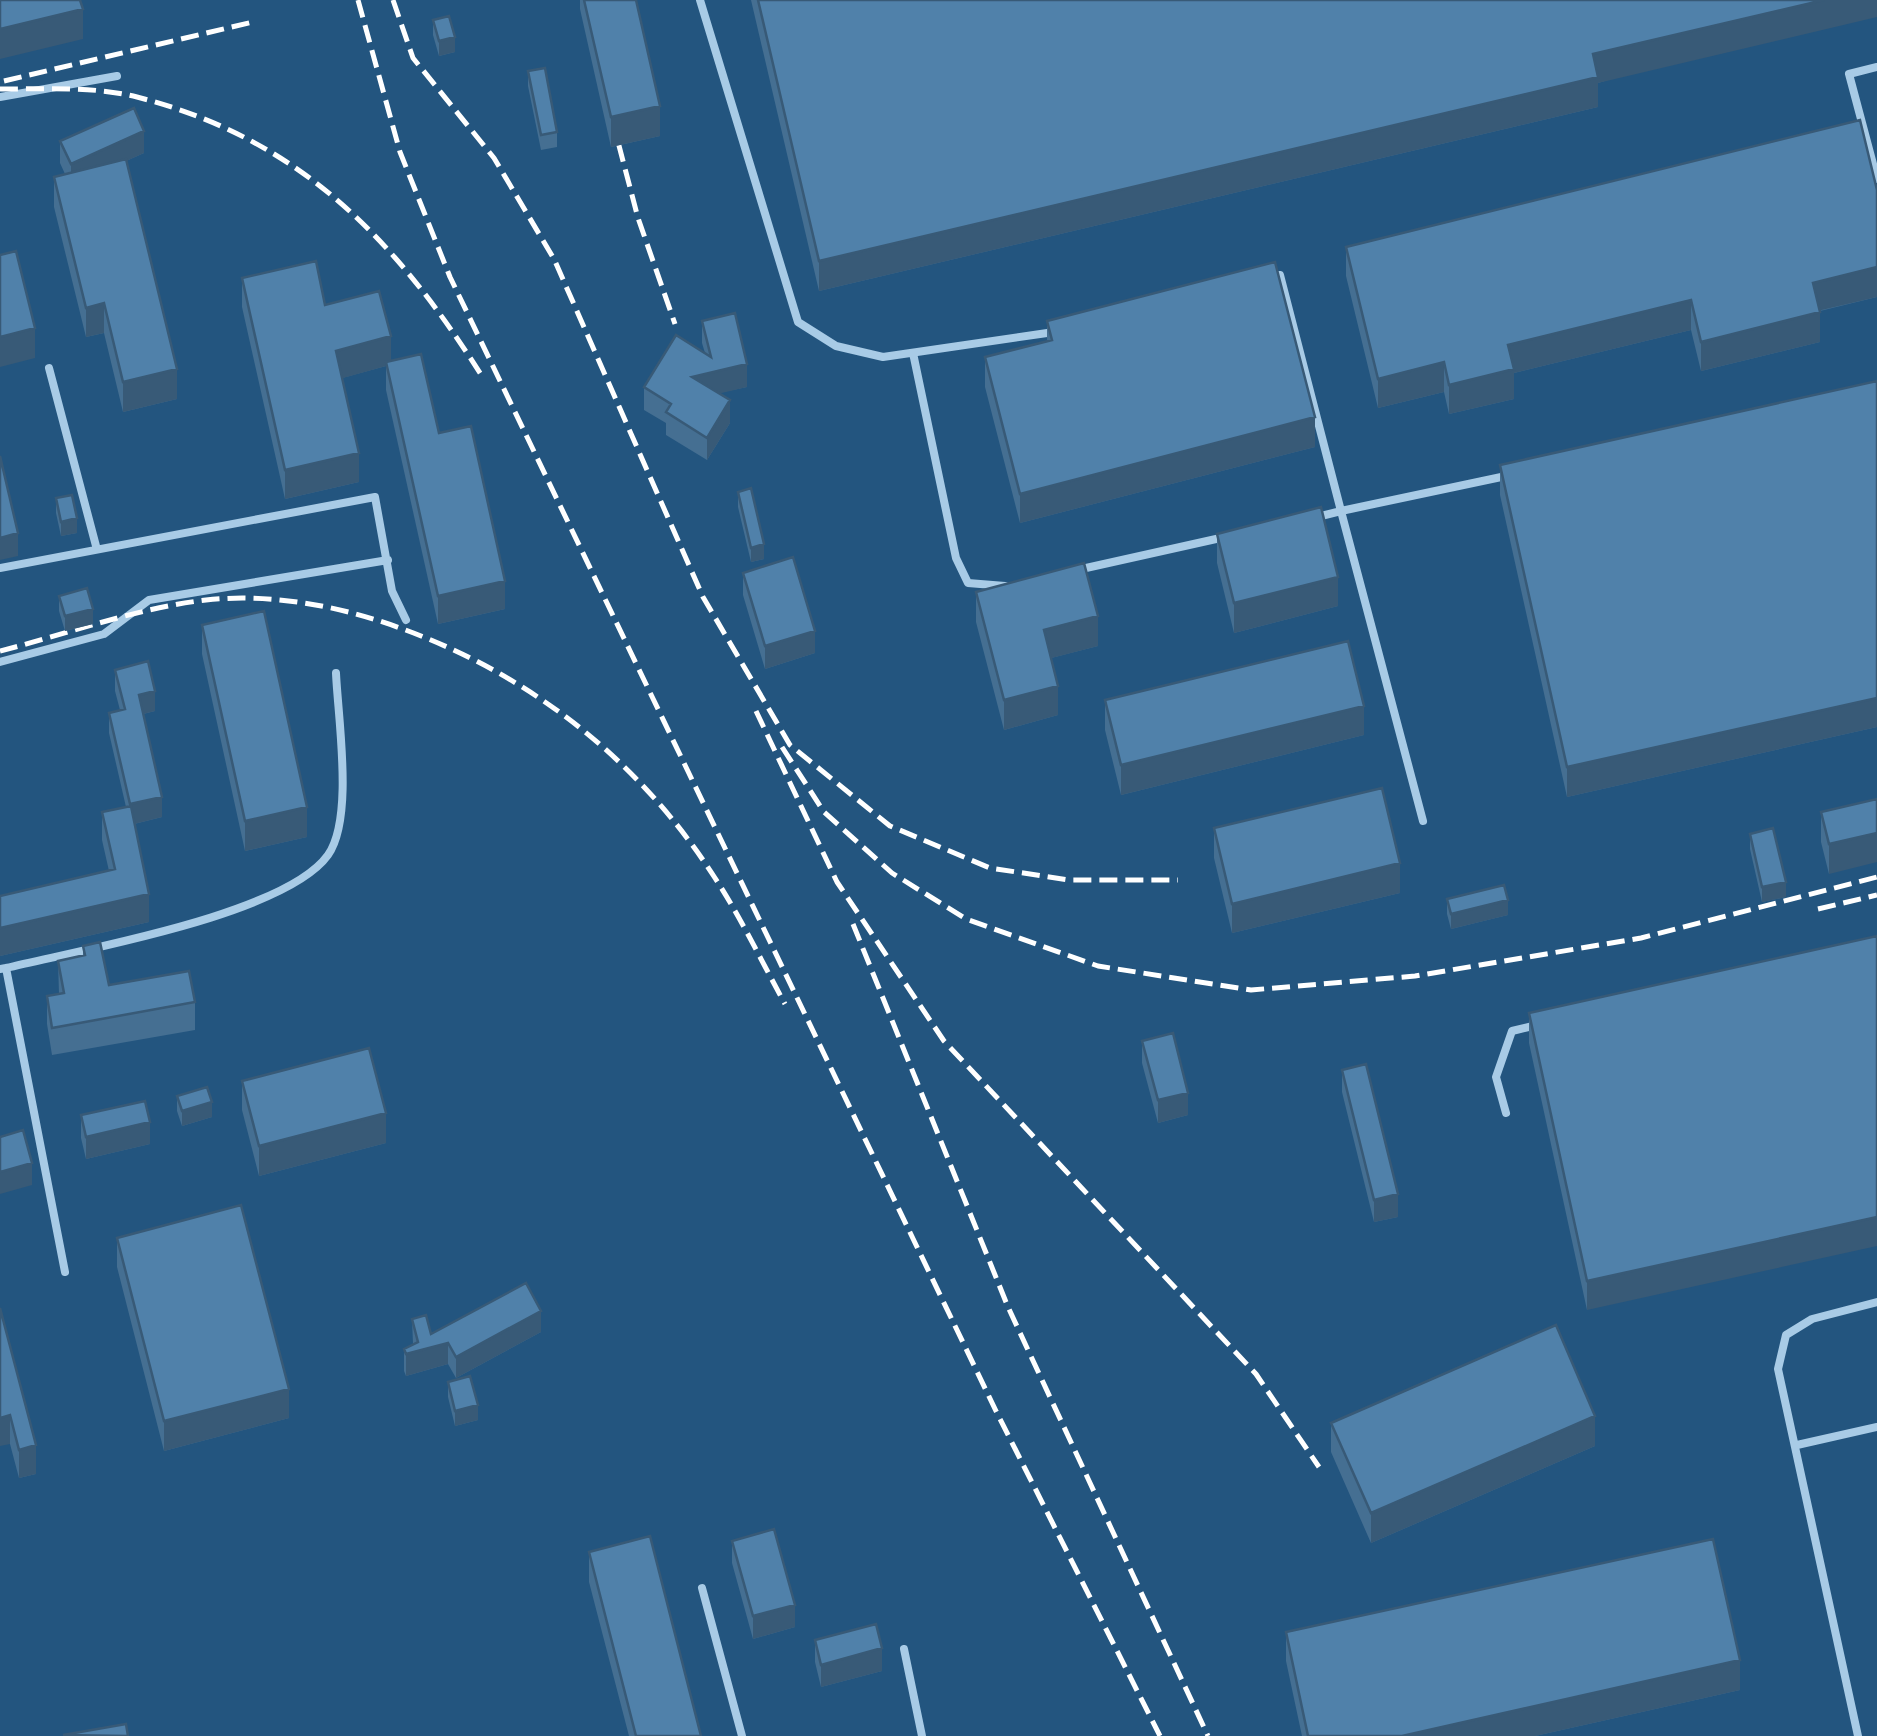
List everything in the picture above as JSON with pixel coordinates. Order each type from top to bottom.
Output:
[{"type":"lane","points":[[700,0],[798,322],[836,346],[883,356],[1074,326]]},
{"type":"lane","points":[[1877,67],[1849,74],[1877,179]]},
{"type":"lane","points":[[0,97],[116,76]]},
{"type":"lane","points":[[1261,280],[1280,275],[1422,821]]},
{"type":"lane","points":[[913,352],[968,583],[1002,586],[1021,582]]},
{"type":"lane","points":[[49,368],[96,546]]},
{"type":"lane","points":[[1304,520],[1514,475]]},
{"type":"lane","points":[[0,568],[96,546],[375,497],[392,590],[406,620]]},
{"type":"lane","points":[[1059,574],[1228,536]]},
{"type":"lane","points":[[0,662],[104,634],[149,600],[388,560]]},
{"type":"lane","points":[[66,1272],[3,968],[234,913],[308,872],[328,854],[342,814],[336,674]]},
{"type":"lane","points":[[1506,1113],[1496,1076],[1512,1031],[1550,1022]]},
{"type":"lane","points":[[1858,1736],[1778,1369],[1786,1335],[1812,1319],[1877,1302]]},
{"type":"lane","points":[[1797,1445],[1877,1427]]},
{"type":"lane","points":[[702,1588],[742,1736]]},
{"type":"lane","points":[[904,1649],[922,1736]]},
{"type":"building","points":[[0,0],[80,0],[83,9],[0,29]]},
{"type":"building","points":[[584,0],[636,0],[660,106],[611,117]]},
{"type":"building","points":[[758,0],[1824,0],[1593,54],[1598,77],[819,261]]},
{"type":"building","points":[[449,16],[455,37],[439,41],[433,20]]},
{"type":"building","points":[[545,68],[557,132],[541,135],[528,71]]},
{"type":"building","points":[[134,108],[144,131],[71,164],[60,141]]},
{"type":"building","points":[[1860,120],[1877,190],[1877,267],[1813,283],[1820,312],[1701,342],[1691,300],[1508,345],[1514,369],[1449,385],[1444,362],[1378,379],[1346,247]]},
{"type":"building","points":[[126,159],[177,369],[123,382],[104,303],[86,308],[54,177]]},
{"type":"building","points":[[16,251],[35,328],[0,337],[0,255]]},
{"type":"building","points":[[316,261],[325,305],[379,291],[391,336],[336,351],[359,453],[285,470],[242,278]]},
{"type":"building","points":[[1275,262],[1315,417],[1020,494],[985,357],[1052,340],[1047,321]]},
{"type":"building","points":[[735,313],[747,364],[692,377],[730,400],[707,438],[666,412],[671,404],[644,387],[676,335],[711,357],[702,321]]},
{"type":"building","points":[[421,354],[439,433],[471,426],[505,581],[438,596],[386,362]]},
{"type":"building","points":[[1877,381],[1877,698],[1567,767],[1500,465]]},
{"type":"building","points":[[0,456],[18,533],[0,538]]},
{"type":"building","points":[[751,488],[764,544],[751,548],[738,492]]},
{"type":"building","points":[[72,495],[77,518],[61,522],[56,498]]},
{"type":"building","points":[[1321,507],[1338,577],[1234,603],[1217,534]]},
{"type":"building","points":[[793,557],[815,631],[765,646],[743,573]]},
{"type":"building","points":[[1084,563],[1098,616],[1044,630],[1058,686],[1004,700],[976,592]]},
{"type":"building","points":[[87,588],[93,609],[65,616],[59,596]]},
{"type":"building","points":[[264,611],[307,807],[245,821],[202,625]]},
{"type":"building","points":[[1348,641],[1364,706],[1121,765],[1105,700]]},
{"type":"building","points":[[148,661],[155,691],[139,695],[162,797],[130,804],[109,713],[125,709],[115,670]]},
{"type":"building","points":[[1382,788],[1400,863],[1232,904],[1214,828]]},
{"type":"building","points":[[1877,799],[1877,833],[1829,844],[1821,812]]},
{"type":"building","points":[[131,806],[149,894],[0,928],[0,896],[115,869],[102,812]]},
{"type":"building","points":[[1773,828],[1786,882],[1762,887],[1750,834]]},
{"type":"building","points":[[1504,885],[1508,900],[1451,914],[1447,899]]},
{"type":"building","points":[[1877,936],[1877,1217],[1587,1281],[1529,1013]]},
{"type":"building","points":[[100,942],[109,985],[189,971],[195,1002],[52,1028],[47,996],[64,993],[58,961],[85,955],[83,946]]},
{"type":"building","points":[[1173,1033],[1188,1093],[1158,1100],[1142,1041]]},
{"type":"building","points":[[369,1048],[386,1113],[259,1146],[242,1081]]},
{"type":"building","points":[[1366,1064],[1398,1194],[1374,1200],[1342,1070]]},
{"type":"building","points":[[207,1087],[212,1102],[182,1111],[177,1096]]},
{"type":"building","points":[[145,1101],[150,1122],[86,1137],[81,1115]]},
{"type":"building","points":[[23,1130],[32,1163],[0,1172],[0,1137]]},
{"type":"building","points":[[241,1205],[289,1389],[164,1421],[117,1238]]},
{"type":"building","points":[[526,1283],[541,1311],[456,1357],[448,1343],[406,1354],[404,1349],[418,1342],[412,1319],[426,1315],[431,1334]]},
{"type":"building","points":[[0,1308],[36,1445],[19,1450],[10,1415],[0,1418]]},
{"type":"building","points":[[1556,1325],[1595,1416],[1371,1513],[1331,1423]]},
{"type":"building","points":[[470,1376],[478,1405],[455,1411],[448,1382]]},
{"type":"building","points":[[774,1529],[795,1605],[753,1616],[732,1541]]},
{"type":"building","points":[[650,1536],[701,1736],[636,1736],[589,1552]]},
{"type":"building","points":[[1713,1539],[1740,1660],[1402,1736],[1308,1736],[1286,1632]]},
{"type":"building","points":[[876,1624],[882,1648],[821,1665],[815,1640]]},
{"type":"building","points":[[126,1724],[128,1736],[63,1735]]},
{"type":"railway","points":[[358,0],[400,152],[450,277],[996,1411],[1160,1736]]},
{"type":"railway","points":[[393,0],[413,58],[494,158],[554,259],[703,597],[790,745],[890,826],[990,868],[1069,880],[1178,880]]},
{"type":"railway","points":[[4,81],[253,22]]},
{"type":"railway","points":[[0,89],[69,89],[137,97],[195,115],[295,167],[338,200],[377,238],[414,280],[482,376]]},
{"type":"railway","points":[[612,119],[638,218],[675,324]]},
{"type":"railway","points":[[0,651],[154,609],[231,598],[329,608],[377,620],[448,647],[494,670],[578,726],[652,796],[715,878],[785,1004]]},
{"type":"railway","points":[[756,711],[837,882],[944,1041],[1256,1374],[1319,1467]]},
{"type":"railway","points":[[782,747],[824,812],[892,873],[966,919],[1098,966],[1251,990],[1415,976],[1641,938],[1877,877]]},
{"type":"railway","points":[[1818,909],[1877,895]]},
{"type":"railway","points":[[853,924],[1008,1307],[1208,1736]]}]
